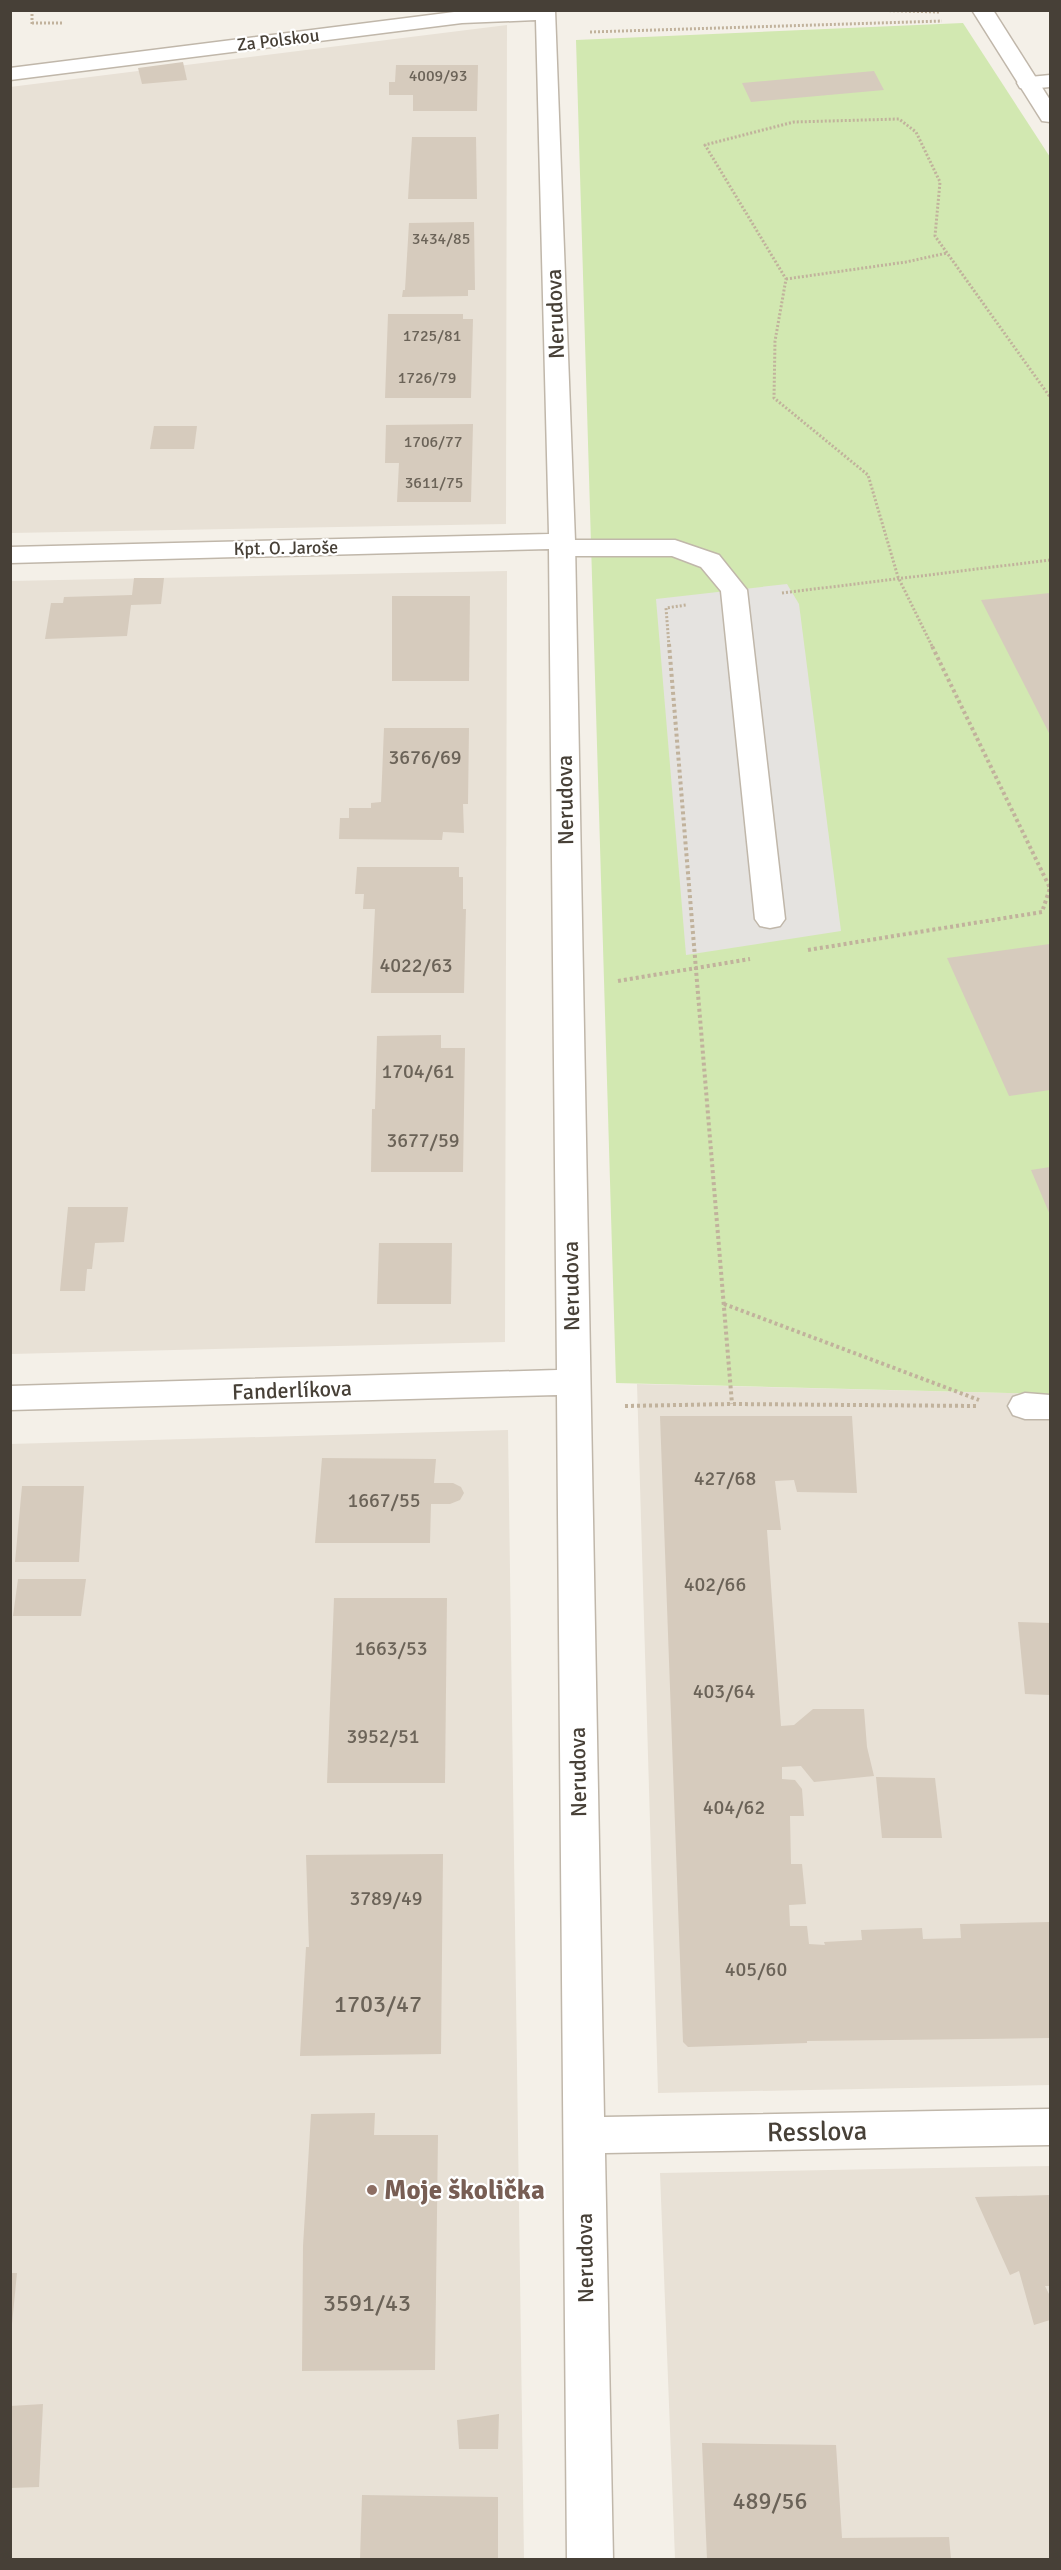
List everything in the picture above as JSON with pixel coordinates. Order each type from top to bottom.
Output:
[{"type":"street","points":[[982,10],[1050,116]]},
{"type":"street","name":"Za Polskou","points":[[10,74],[462,17],[546,24]]},
{"type":"street","name":"Nerudova","points":[[546,24],[562,544],[590,2559]]},
{"type":"street","points":[[1029,83],[1050,81]]},
{"type":"street","name":"Kpt. O. Jaroše","points":[[10,555],[562,544],[675,548],[710,561],[734,590],[771,919]]},
{"type":"street","name":"Fanderlíkova","points":[[10,1398],[573,1394]]},
{"type":"street","name":"Resslova","points":[[583,2135],[1050,2127]]},
{"type":"path","points":[[546,24],[945,21]]},
{"type":"path","points":[[798,951],[1042,912],[1050,888],[897,577],[868,475],[774,398],[775,340],[786,279],[705,146],[794,122],[899,119],[916,132],[940,182],[935,236],[1050,397]]},
{"type":"path","points":[[786,279],[906,262],[947,253]]},
{"type":"path","points":[[567,990],[753,958]]},
{"type":"path","points":[[724,1304],[1024,1406]]},
{"type":"path","points":[[573,1394],[647,1407],[744,1404],[1024,1406]]},
{"type":"shaded area","points":[[507,25],[506,524],[11,533],[10,87]]},
{"type":"shaded area","points":[[507,571],[505,1342],[11,1354],[10,581]]},
{"type":"shaded area","points":[[787,584],[799,604],[841,931],[686,955],[656,599]]},
{"type":"shaded area","points":[[637,1384],[1050,1394],[1050,2085],[658,2093]]},
{"type":"shaded area","points":[[508,1430],[524,2559],[11,2559],[10,1444]]},
{"type":"shaded area","points":[[1050,2166],[1050,2559],[675,2559],[660,2173]]},
{"type":"green space","points":[[963,23],[1050,157],[1050,1394],[616,1383],[576,40]]},
{"type":"building","points":[[183,62],[187,80],[142,84],[138,68]]},
{"type":"building","points":[[396,65],[478,65],[477,111],[413,111],[413,95],[389,95],[389,82],[395,82]]},
{"type":"building","points":[[874,71],[884,90],[751,102],[742,83]]},
{"type":"building","points":[[412,137],[476,137],[477,199],[408,199]]},
{"type":"building","points":[[474,222],[475,290],[468,290],[468,296],[402,297],[403,290],[405,290],[409,223]]},
{"type":"building","points":[[388,314],[463,314],[463,319],[473,319],[471,398],[385,398]]},
{"type":"building","points":[[473,424],[471,502],[397,502],[399,463],[385,463],[386,425]]},
{"type":"building","points":[[154,426],[197,426],[194,449],[150,449]]},
{"type":"building","points":[[134,578],[164,578],[161,604],[131,605],[127,636],[45,639],[51,603],[63,603],[64,597],[132,595]]},
{"type":"building","points":[[1050,593],[1050,735],[981,600]]},
{"type":"building","points":[[392,596],[470,596],[469,681],[392,681]]},
{"type":"building","points":[[384,728],[469,728],[468,804],[463,804],[464,833],[443,832],[442,840],[339,839],[340,818],[349,818],[349,808],[371,808],[371,803],[381,802]]},
{"type":"building","points":[[357,867],[459,867],[459,877],[463,877],[463,909],[466,909],[464,993],[371,993],[375,909],[363,909],[364,894],[355,894]]},
{"type":"building","points":[[1050,944],[1050,1090],[1009,1096],[947,958]]},
{"type":"building","points":[[441,1035],[441,1048],[465,1048],[463,1172],[371,1172],[377,1036]]},
{"type":"building","points":[[1050,1167],[1050,1215],[1031,1170]]},
{"type":"building","points":[[68,1207],[128,1207],[124,1242],[95,1243],[92,1269],[87,1269],[85,1291],[60,1291]]},
{"type":"building","points":[[379,1243],[452,1243],[451,1304],[377,1304]]},
{"type":"building","points":[[660,1416],[852,1416],[857,1493],[797,1492],[794,1480],[775,1481],[781,1530],[767,1530],[781,1726],[794,1725],[813,1709],[864,1709],[867,1747],[874,1776],[814,1782],[801,1766],[782,1767],[782,1779],[795,1780],[802,1789],[804,1816],[790,1816],[791,1864],[802,1864],[806,1904],[789,1905],[790,1926],[807,1926],[809,1944],[825,1945],[824,1942],[862,1940],[861,1930],[922,1928],[923,1939],[961,1938],[960,1924],[1050,1922],[1050,2038],[807,2041],[807,2043],[688,2047],[683,2042]]},
{"type":"building","points":[[322,1458],[436,1459],[434,1483],[453,1483],[461,1487],[464,1493],[460,1500],[450,1504],[431,1504],[430,1543],[315,1543]]},
{"type":"building","points":[[22,1486],[84,1486],[79,1562],[15,1562]]},
{"type":"building","points":[[18,1579],[86,1579],[81,1616],[13,1616]]},
{"type":"building","points":[[334,1598],[447,1598],[445,1783],[327,1783]]},
{"type":"building","points":[[1018,1622],[1050,1623],[1050,1695],[1025,1694]]},
{"type":"building","points":[[876,1777],[935,1778],[942,1838],[882,1838]]},
{"type":"building","points":[[443,1854],[441,2054],[300,2056],[306,1947],[309,1947],[306,1855]]},
{"type":"building","points":[[375,2113],[374,2135],[438,2135],[435,2370],[302,2371],[303,2246],[311,2114]]},
{"type":"building","points":[[1050,2195],[1050,2286],[1045,2286],[1050,2296],[1050,2320],[1034,2325],[1019,2271],[1010,2275],[975,2197]]},
{"type":"building","points":[[10,2273],[17,2273],[12,2324],[10,2324]]},
{"type":"building","points":[[43,2404],[39,2487],[10,2488],[10,2406]]},
{"type":"building","points":[[499,2414],[498,2449],[459,2449],[457,2420]]},
{"type":"building","points":[[702,2443],[836,2445],[842,2538],[949,2537],[951,2559],[707,2559]]},
{"type":"building","points":[[362,2495],[498,2497],[498,2559],[360,2559]]},
{"type":"place","name":"Moje školička","points":[[372,2190]]}]
